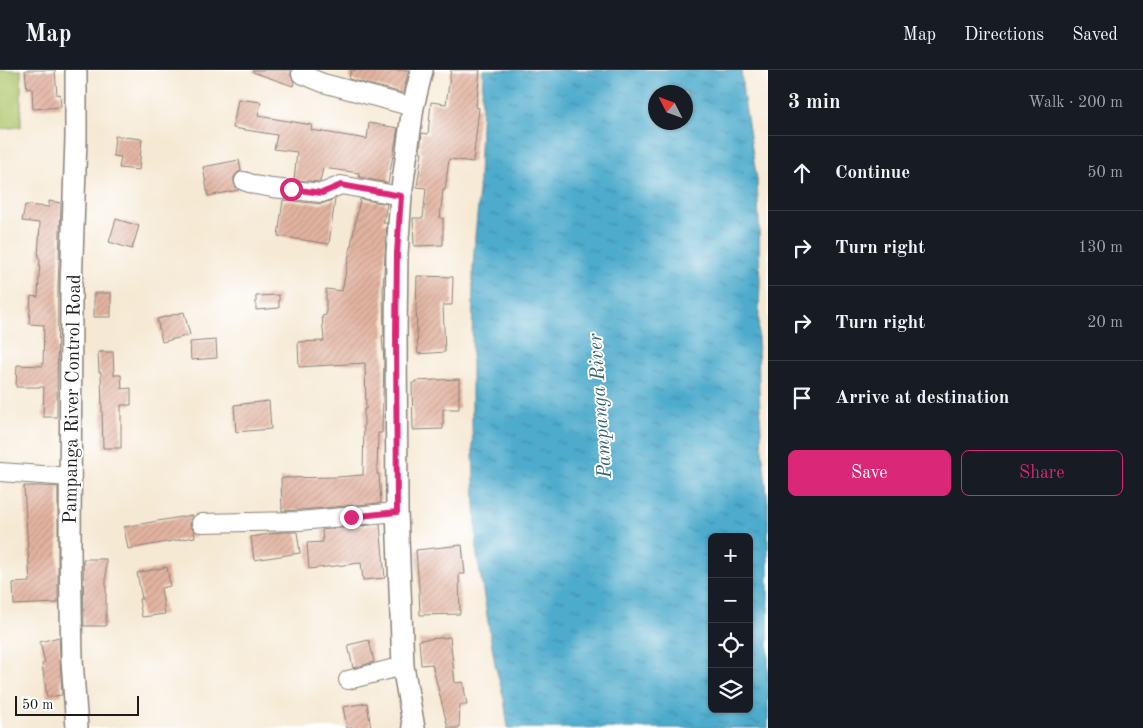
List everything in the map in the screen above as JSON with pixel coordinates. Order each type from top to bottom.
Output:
[{"type":"street","name":"Pampanga River Control Road","points":[[76,70],[70,552],[72,660],[77,728]]},
{"type":"street","points":[[414,728],[403,666],[397,512],[396,334],[397,253],[401,196],[413,107],[422,70]]},
{"type":"street","points":[[301,74],[323,83],[413,107]]},
{"type":"street","points":[[244,181],[272,188],[322,193],[341,185],[401,196]]},
{"type":"street","points":[[0,472],[70,477]]},
{"type":"street","points":[[201,523],[300,521],[397,512]]},
{"type":"street","points":[[348,680],[403,666]]},
{"type":"green space","points":[[0,70],[21,70],[21,127],[0,129]]},
{"type":"water","name":"Pampanga River","points":[[483,70],[741,70],[757,179],[759,223],[759,389],[762,450],[768,503],[768,728],[508,728],[504,699],[495,664],[477,555],[472,427],[475,236],[478,206]]},
{"type":"building","points":[[25,70],[55,70],[57,95],[60,94],[61,107],[33,109],[32,88],[27,89]]},
{"type":"building","points":[[253,70],[291,70],[293,86],[253,72]]},
{"type":"building","points":[[351,70],[409,70],[403,93],[349,79]]},
{"type":"building","points":[[451,70],[480,70],[476,107],[479,108],[473,162],[449,159],[440,218],[443,218],[443,245],[414,246],[413,218],[423,218],[426,188],[417,187],[422,152],[420,152],[422,133],[428,134],[431,102],[446,104]]},
{"type":"building","points":[[238,99],[261,102],[258,116],[312,125],[311,130],[367,139],[369,123],[398,128],[388,183],[359,177],[359,173],[323,168],[320,182],[294,180],[297,152],[274,149],[277,135],[233,128]]},
{"type":"building","points":[[115,136],[142,139],[139,170],[119,168],[121,157],[113,156]]},
{"type":"building","points":[[239,160],[241,171],[234,177],[234,182],[239,190],[208,196],[203,167]]},
{"type":"building","points":[[335,199],[329,244],[278,236],[283,200],[321,204]]},
{"type":"building","points":[[360,199],[387,204],[383,223],[387,223],[383,290],[382,433],[378,433],[377,474],[379,474],[381,503],[282,511],[281,478],[363,475],[364,409],[366,409],[365,363],[299,367],[298,342],[324,341],[322,316],[326,315],[326,289],[342,291]]},
{"type":"building","points":[[49,201],[61,203],[57,417],[43,417],[44,387],[16,387],[17,365],[43,366],[44,325],[29,324],[31,296],[38,297],[40,223],[22,221],[25,205],[49,207]]},
{"type":"building","points":[[116,219],[139,226],[132,249],[109,242]]},
{"type":"building","points":[[417,276],[453,277],[452,305],[443,305],[445,352],[418,354]]},
{"type":"building","points":[[94,293],[111,293],[111,317],[94,317]]},
{"type":"building","points":[[279,295],[279,308],[256,310],[256,296]]},
{"type":"building","points":[[184,312],[190,335],[162,342],[157,319]]},
{"type":"building","points":[[216,340],[217,358],[191,360],[190,342]]},
{"type":"building","points":[[98,352],[113,352],[114,375],[121,375],[122,389],[131,388],[131,405],[121,405],[121,448],[103,448],[101,372],[99,372]]},
{"type":"building","points":[[459,379],[459,409],[443,409],[443,429],[413,430],[412,383],[415,383],[415,381]]},
{"type":"building","points":[[269,401],[271,429],[236,432],[234,405]]},
{"type":"building","points":[[24,486],[58,487],[58,603],[14,605],[13,583],[30,582]]},
{"type":"building","points":[[192,515],[190,524],[195,537],[128,549],[124,527]]},
{"type":"building","points":[[380,524],[385,578],[363,580],[361,563],[309,569],[307,543],[323,542],[322,530]]},
{"type":"building","points":[[282,532],[297,532],[300,553],[254,560],[251,537]]},
{"type":"building","points":[[462,545],[465,574],[459,574],[460,614],[420,615],[416,550]]},
{"type":"building","points":[[83,559],[106,559],[106,626],[84,626]]},
{"type":"building","points":[[167,567],[170,586],[161,588],[165,614],[142,617],[139,599],[142,599],[137,573]]},
{"type":"building","points":[[59,637],[62,695],[47,697],[42,664],[45,663],[40,642]]},
{"type":"building","points":[[450,637],[455,683],[463,682],[467,705],[460,705],[459,728],[448,728],[432,664],[421,665],[419,640]]},
{"type":"building","points":[[369,640],[374,662],[353,668],[348,645]]},
{"type":"building","points":[[367,703],[371,728],[347,728],[343,707]]},
{"type":"route","points":[[291,189],[322,193],[341,185],[401,196],[397,253],[397,512],[351,517]]}]
